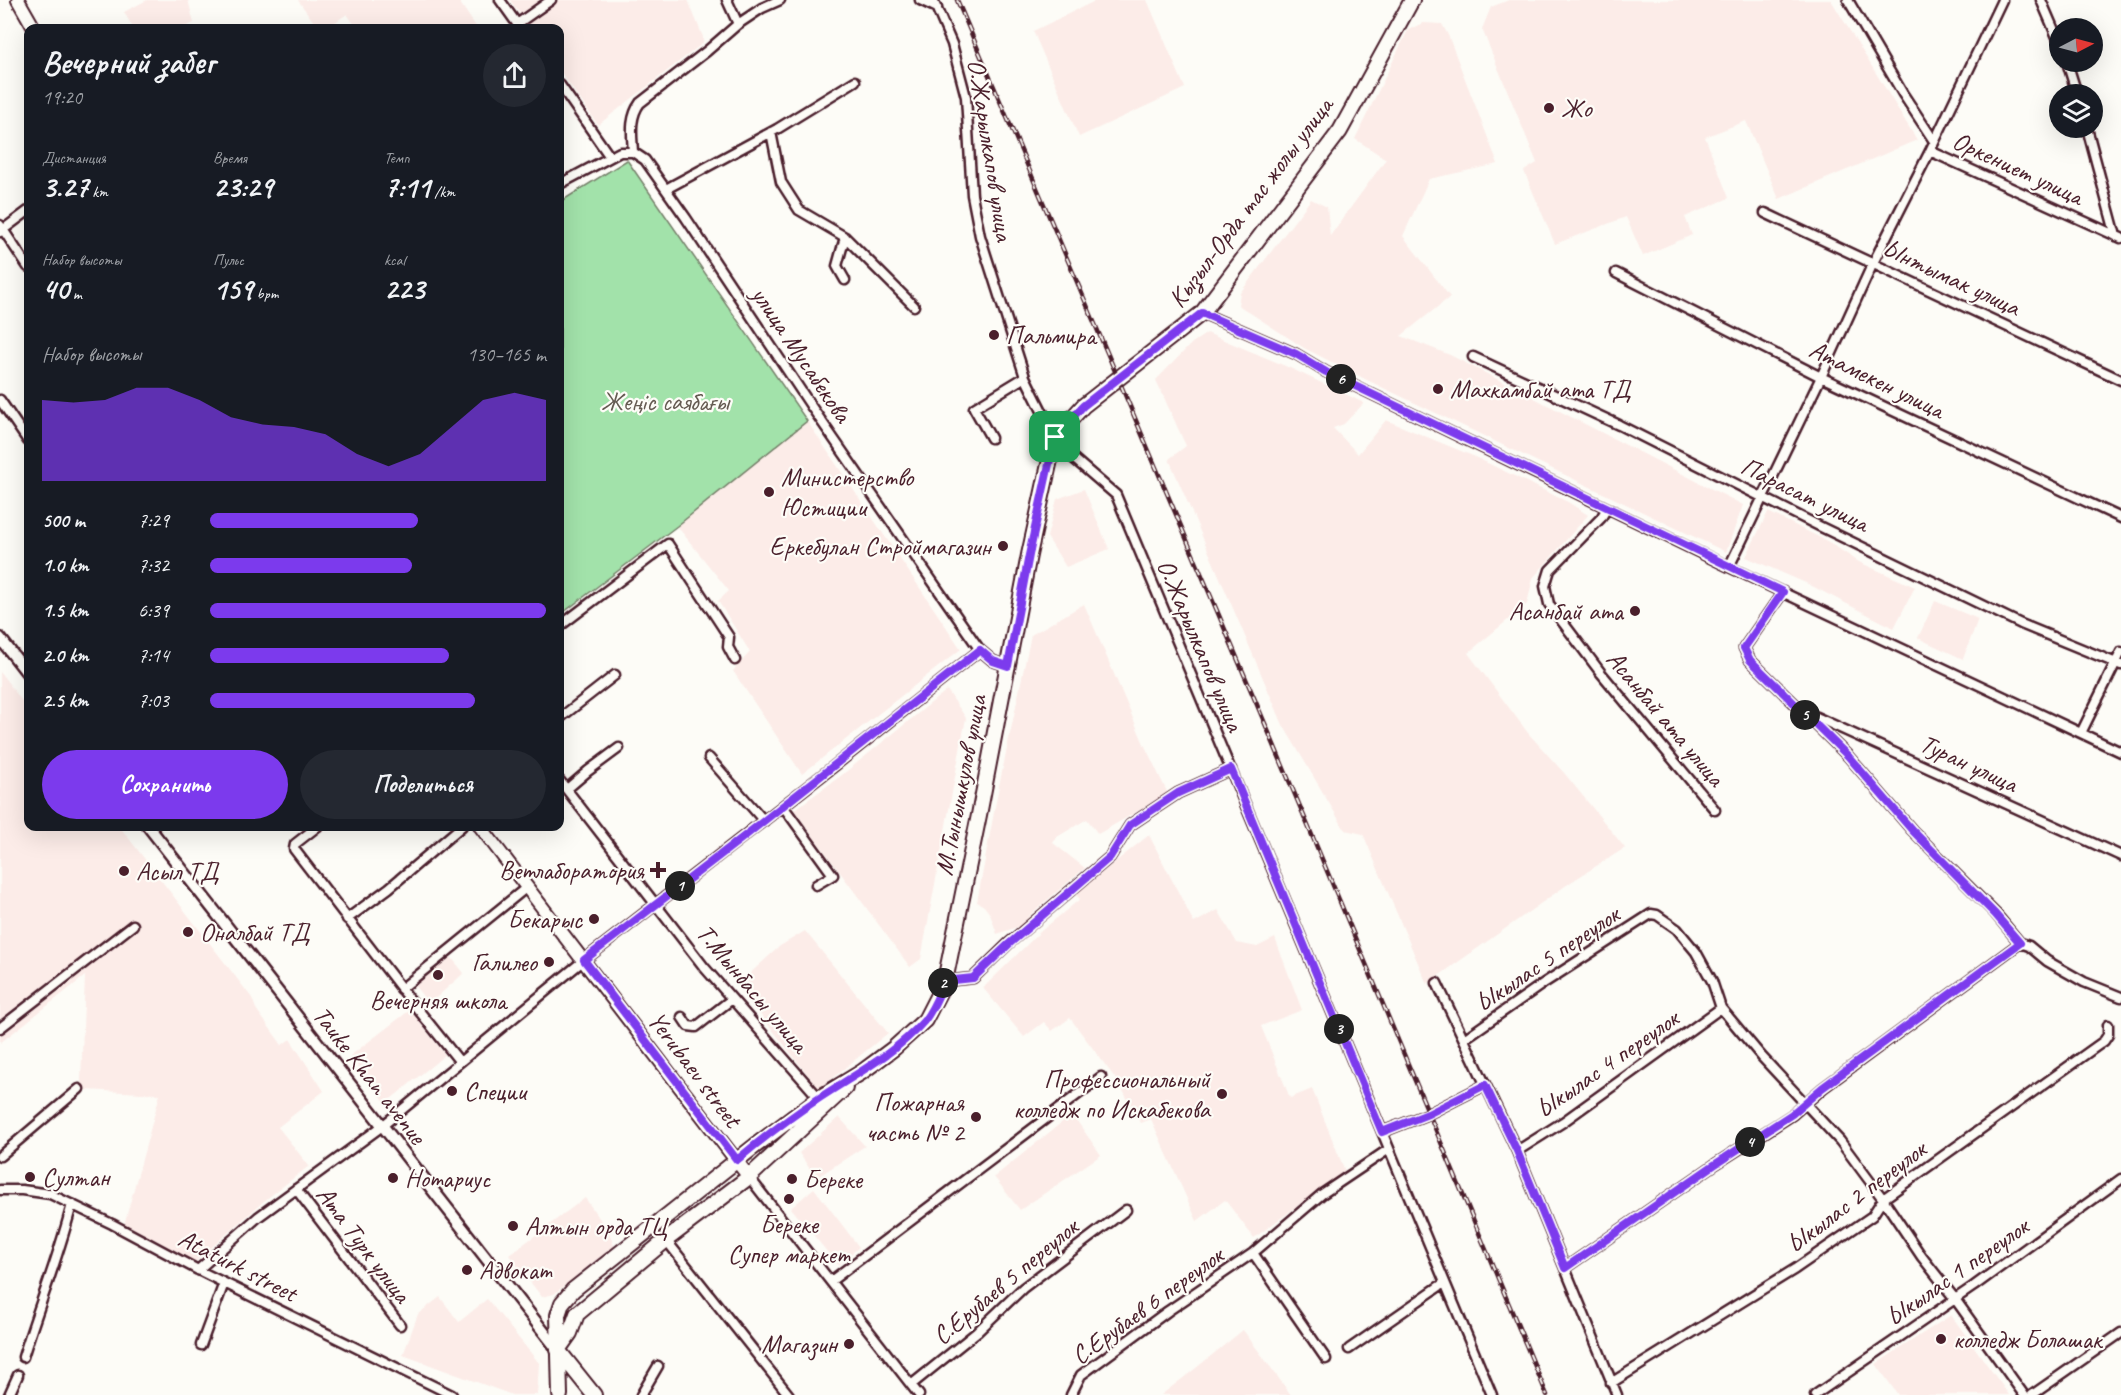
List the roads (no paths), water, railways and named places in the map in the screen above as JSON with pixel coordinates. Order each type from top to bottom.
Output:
[{"type":"main road","points":[[18,0],[31,24]]},
{"type":"main road","name":"Кызыл-Орда тас жолы улица","points":[[1118,379],[1202,313],[1340,131],[1412,0]]},
{"type":"main road","name":"М.Тынышкулов улица","points":[[558,1350],[558,1315],[562,1303],[573,1290],[819,1098],[862,1072],[894,1048],[925,1020],[938,998],[945,981],[1029,555],[1055,437],[1083,406],[1118,379]]},
{"type":"main road","name":"Yerubaev street","points":[[484,831],[749,1177]]},
{"type":"main road","name":"М.Тынышкулов улица","points":[[558,1350],[570,1333],[577,1314],[666,1240],[749,1177],[862,1072]]},
{"type":"main road","points":[[558,1350],[560,1395]]},
{"type":"main road","points":[[558,1350],[594,1395]]},
{"type":"street","points":[[500,0],[517,24]]},
{"type":"street","points":[[521,24],[551,0]]},
{"type":"street","points":[[727,0],[738,24]]},
{"type":"street","points":[[564,182],[620,152],[633,152],[633,112],[640,103],[738,24],[762,8],[780,0]]},
{"type":"street","points":[[920,0],[935,4]]},
{"type":"street","name":"Оркениет улица","points":[[1848,0],[1903,94],[1934,141]]},
{"type":"street","points":[[1992,0],[1997,9]]},
{"type":"street","points":[[1729,567],[1873,263],[1930,151],[2002,0]]},
{"type":"street","points":[[2041,0],[2049,19]]},
{"type":"street","name":"О.Жарылкапов улица","points":[[935,4],[952,44],[966,97],[972,195],[980,236],[1025,377],[1055,437],[1073,458],[1116,495],[1492,1395]]},
{"type":"street","points":[[666,189],[771,132],[855,81]]},
{"type":"street","points":[[564,91],[610,157]]},
{"type":"street","points":[[771,132],[781,182],[799,210],[845,237],[914,306]]},
{"type":"street","points":[[2090,138],[2118,237]]},
{"type":"street","name":"Оркениет улица","points":[[1930,151],[2118,237]]},
{"type":"street","name":"улица Мусабекова","points":[[633,152],[645,160],[666,189],[813,410],[980,650]]},
{"type":"street","name":"Ынтымак улица","points":[[1765,213],[2121,380]]},
{"type":"street","points":[[24,214],[1,229],[24,261]]},
{"type":"street","points":[[845,237],[837,266],[845,280]]},
{"type":"street","name":"Атамекен улица","points":[[1616,273],[1821,376],[2121,518]]},
{"type":"street","points":[[1202,313],[1296,354],[1326,372],[1729,567],[2121,752]]},
{"type":"street","name":"Парасат улица","points":[[1473,357],[1619,425],[2021,624],[2118,665]]},
{"type":"street","points":[[991,438],[974,408],[1025,377]]},
{"type":"street","points":[[0,400],[24,435]]},
{"type":"street","name":"Асанбай ата улица","points":[[1607,508],[1601,518],[1550,570],[1545,586],[1549,604],[1601,673],[1715,810]]},
{"type":"street","points":[[564,623],[668,544],[729,637],[728,647],[735,660]]},
{"type":"street","points":[[1783,592],[1744,648],[1750,660],[1848,756],[1912,830],[1995,914],[2020,943],[2029,946],[2047,961],[2084,982],[2121,997]]},
{"type":"street","points":[[0,638],[24,669]]},
{"type":"street","points":[[198,1270],[258,1217],[381,1127],[584,960],[980,650],[993,661],[1008,666]]},
{"type":"street","points":[[2081,733],[2118,665],[2121,652]]},
{"type":"street","points":[[564,715],[615,675]]},
{"type":"street","name":"Туран улица","points":[[1800,710],[2121,856]]},
{"type":"street","points":[[567,789],[619,748]]},
{"type":"street","points":[[709,758],[764,821]]},
{"type":"street","points":[[945,981],[973,978],[1110,857],[1130,825],[1178,793],[1231,769]]},
{"type":"street","name":"Т.Мынбасы улица","points":[[564,786],[704,967],[819,1098]]},
{"type":"street","points":[[783,806],[833,875],[816,885]]},
{"type":"street","name":"Tauke Khan avenue","points":[[152,831],[381,1127],[504,1279],[558,1350]]},
{"type":"street","points":[[312,831],[295,844],[294,849],[460,1062]]},
{"type":"street","points":[[347,919],[389,888],[456,831]]},
{"type":"street","points":[[401,989],[527,887]]},
{"type":"street","name":"Ыкылас 5 переулок","points":[[1464,1039],[1544,983],[1654,914],[1677,929],[1696,952],[1712,981],[1721,1008]]},
{"type":"street","points":[[0,1028],[133,925]]},
{"type":"street","points":[[1565,1268],[1792,1114],[1822,1088],[2020,943]]},
{"type":"street","points":[[1437,983],[1517,1151],[1617,1395]]},
{"type":"street","points":[[682,1017],[688,1026],[696,1027],[732,999]]},
{"type":"street","points":[[1721,1008],[1762,1057],[1840,1141],[2024,1395]]},
{"type":"street","name":"Ыкылас 4 переулок","points":[[1517,1151],[1563,1122],[1721,1008]]},
{"type":"street","name":"Ыкылас 2 переулок","points":[[1611,1383],[1795,1269],[1872,1216],[1883,1199],[2103,1041],[2108,1035],[2108,1025]]},
{"type":"street","points":[[831,1281],[1101,1077]]},
{"type":"street","points":[[1382,1132],[1428,1114],[1485,1085]]},
{"type":"street","points":[[0,1156],[79,1089]]},
{"type":"street","name":"С.Ерубаев 6 переулок","points":[[1071,1395],[1081,1375],[1168,1311],[1253,1253],[1322,1194],[1389,1149]]},
{"type":"street","name":"Yerubaev street","points":[[749,1177],[919,1395]]},
{"type":"street","name":"Ыкылас 1 переулок","points":[[1815,1395],[1955,1299],[2121,1179]]},
{"type":"street","name":"Ата Турк улица","points":[[296,1189],[400,1325]]},
{"type":"street","name":"Ataturk street","points":[[0,1191],[22,1190],[50,1194],[452,1395]]},
{"type":"street","points":[[24,1357],[39,1306],[60,1250],[72,1204]]},
{"type":"street","name":"С.Ерубаев 5 переулок","points":[[911,1386],[976,1332],[1023,1288],[1126,1210]]},
{"type":"street","points":[[666,1240],[789,1395]]},
{"type":"street","name":"С.Ерубаев 6 переулок","points":[[1253,1253],[1326,1359]]},
{"type":"street","points":[[201,1345],[224,1282]]},
{"type":"street","points":[[1349,1349],[1444,1283]]},
{"type":"street","points":[[2032,1395],[2121,1333]]},
{"type":"street","points":[[641,1395],[658,1366]]},
{"type":"street","points":[[9,1395],[18,1374]]},
{"type":"railway","points":[[957,0],[1272,740],[1547,1395]]},
{"type":"place","name":"Жо","points":[[1549,108]]},
{"type":"place","name":"Пальмира","points":[[994,335]]},
{"type":"place","name":"Махкамбай ата ТД","points":[[1438,389]]},
{"type":"place","name":"Министерство Юстиции","points":[[769,492]]},
{"type":"place","name":"Еркебулан Строймагазин","points":[[1003,546]]},
{"type":"place","name":"Асанбай ата","points":[[1635,611]]},
{"type":"place","name":"Ветлаборатория","points":[[658,870]]},
{"type":"place","name":"Асыл ТД","points":[[124,871]]},
{"type":"place","name":"Бекарыс","points":[[594,919]]},
{"type":"place","name":"Оналбай ТД","points":[[188,932]]},
{"type":"place","name":"Галилео","points":[[549,962]]},
{"type":"place","name":"Вечерняя школа","points":[[438,975]]},
{"type":"place","name":"Специи","points":[[452,1091]]},
{"type":"place","name":"Профессиональный колледж по Искабекова","points":[[1222,1094]]},
{"type":"place","name":"Пожарная часть № 2","points":[[976,1117]]},
{"type":"place","name":"Султан","points":[[30,1177]]},
{"type":"place","name":"Нотариус","points":[[393,1178]]},
{"type":"place","name":"Береке","points":[[792,1179]]},
{"type":"place","name":"Береке Супер маркет","points":[[789,1199]]},
{"type":"place","name":"Алтын орда ТЦ","points":[[513,1226]]},
{"type":"place","name":"Адвокат","points":[[467,1270]]},
{"type":"place","name":"колледж Болашак","points":[[1941,1339]]},
{"type":"place","name":"Магазин","points":[[849,1344]]},
{"type":"park label","name":"Жеңіс саябағы","points":[[665,401]]}]
